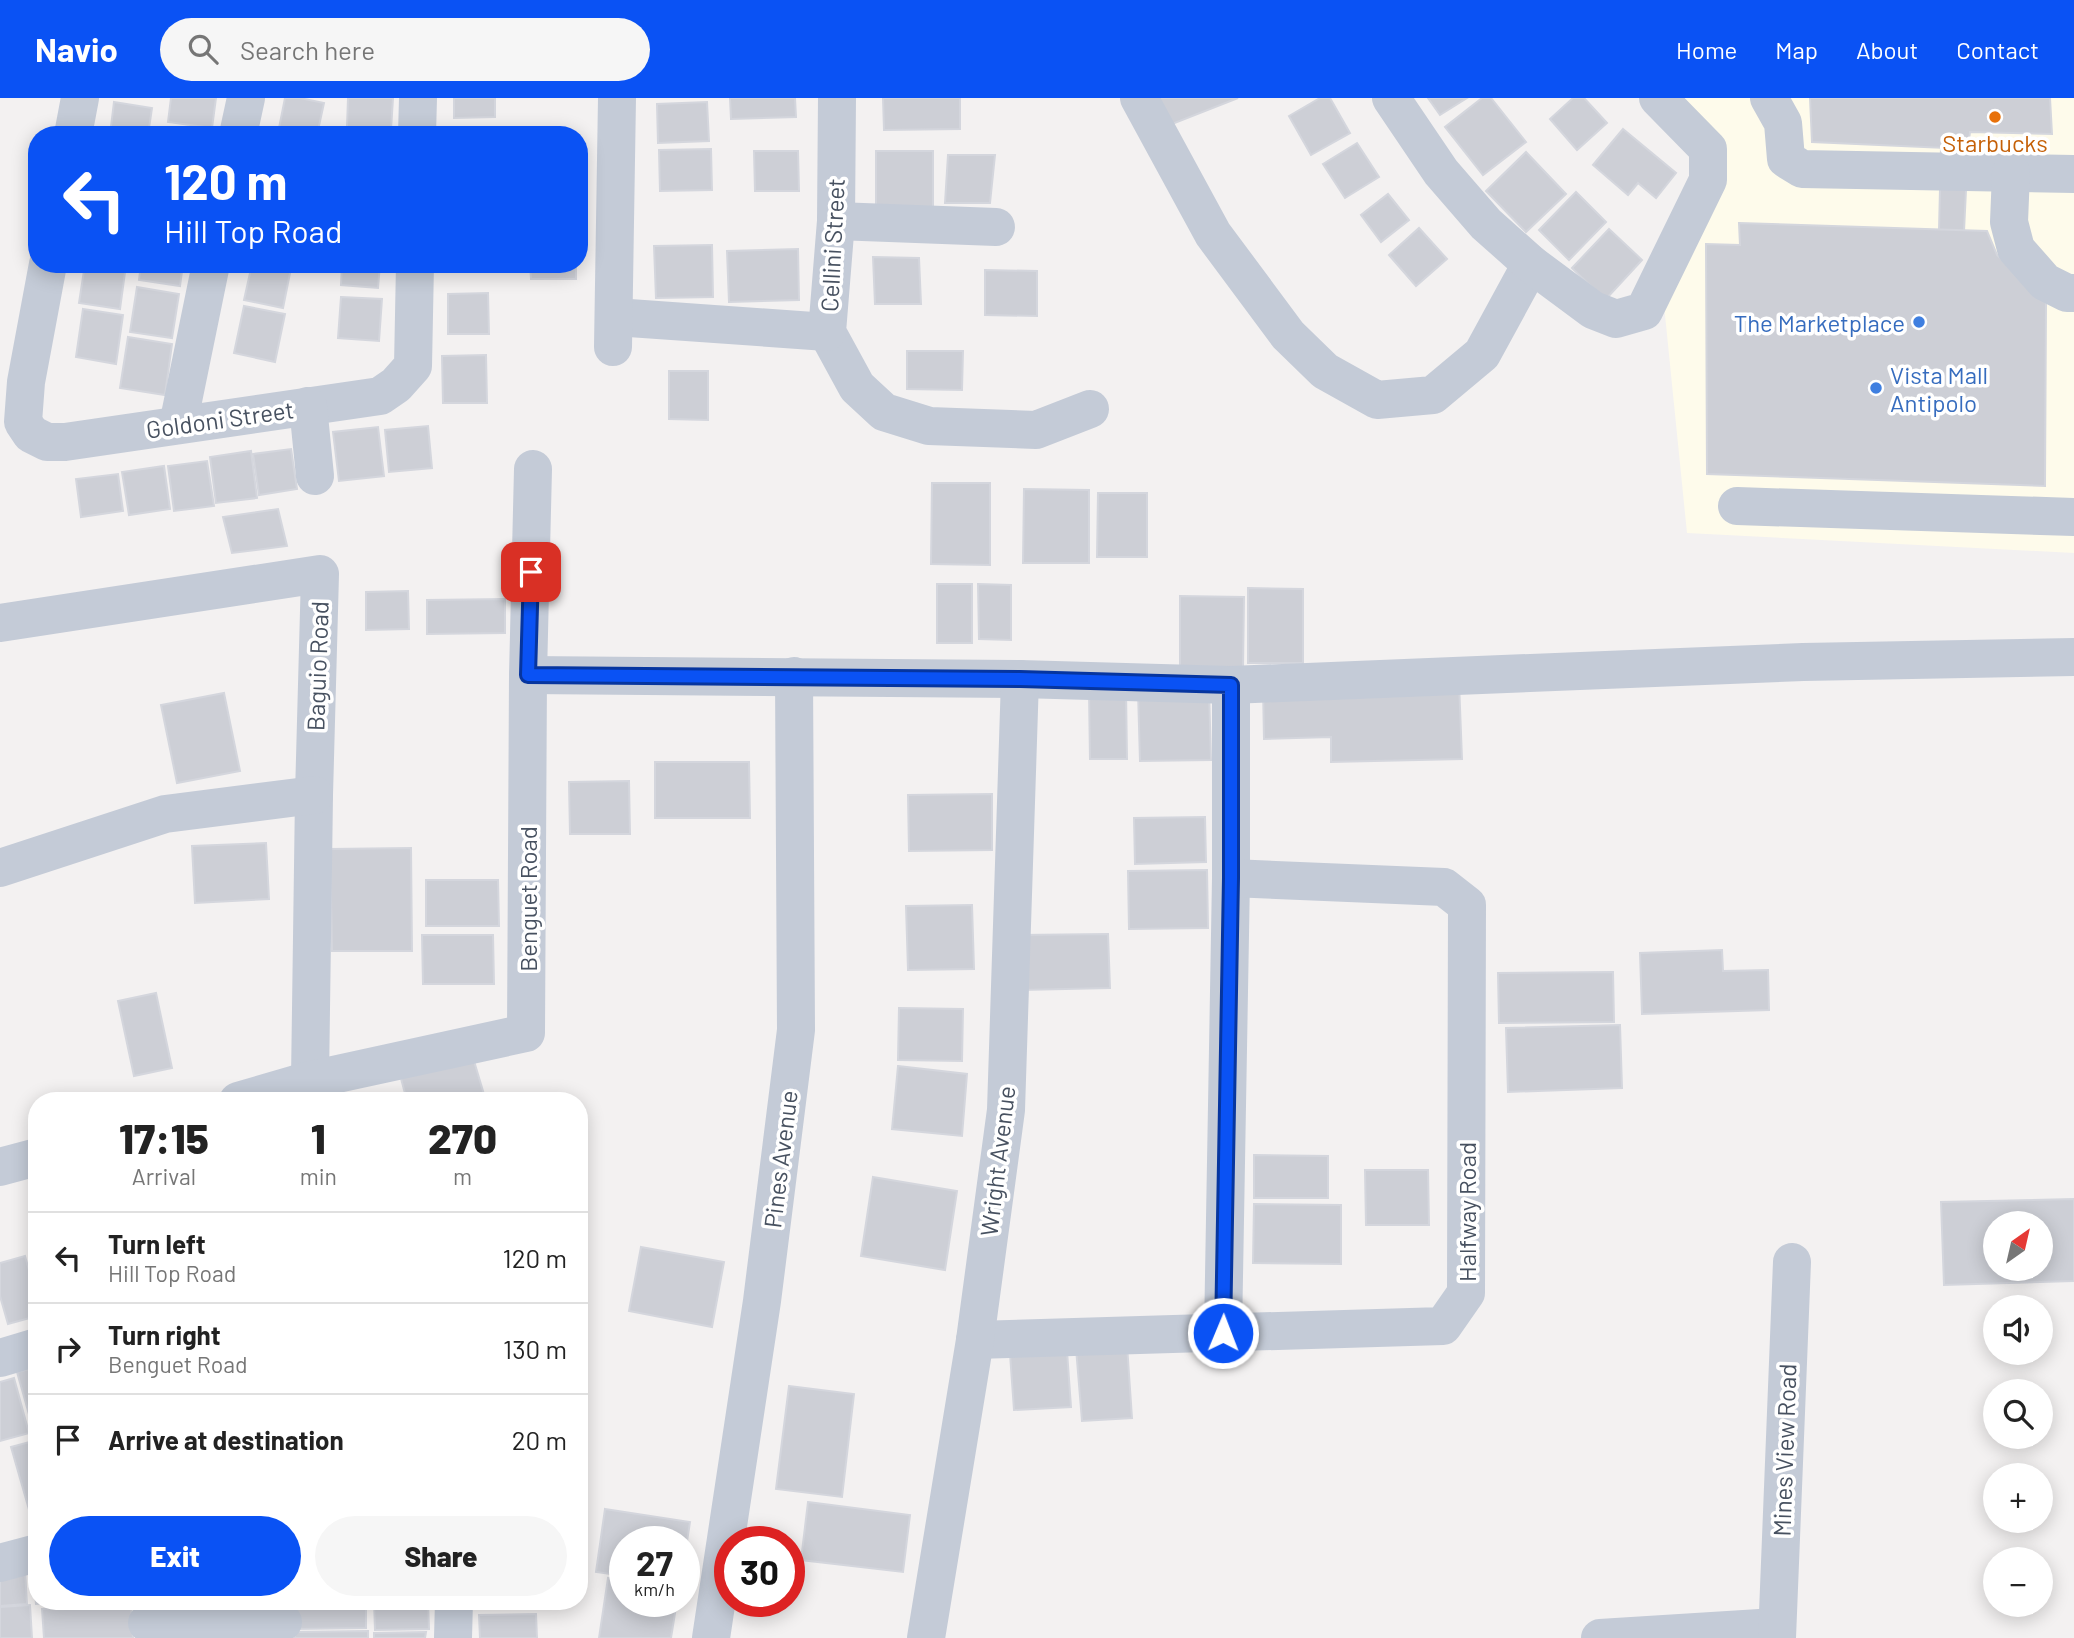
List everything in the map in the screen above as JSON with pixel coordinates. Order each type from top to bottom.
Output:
[{"type":"street","points":[[75,126],[80,98]]},
{"type":"street","points":[[240,126],[246,98]]},
{"type":"street","points":[[417,126],[418,98]]},
{"type":"street","points":[[617,98],[614,332],[827,332]]},
{"type":"street","name":"Cellini Street","points":[[837,98],[836,221],[827,332],[857,387],[884,412],[929,426],[1036,430],[1090,409]]},
{"type":"street","points":[[1139,98],[1213,234],[1288,335],[1325,371],[1377,400],[1433,395],[1482,354],[1531,264]]},
{"type":"street","points":[[1391,98],[1441,172],[1486,224],[1531,264],[1593,310],[1616,319],[1644,311],[1709,180],[1708,149],[1658,98]]},
{"type":"street","points":[[1769,98],[1783,123],[1786,159],[1802,169],[2074,174]]},
{"type":"street","points":[[2011,173],[2009,222],[2016,249],[2045,282],[2067,293],[2074,293]]},
{"type":"street","points":[[836,221],[996,227]]},
{"type":"street","name":"Goldoni Street","points":[[46,273],[26,382],[23,422],[31,434],[47,442],[65,442],[380,396],[396,385],[413,366],[415,273]]},
{"type":"street","points":[[178,425],[209,273]]},
{"type":"street","points":[[308,406],[315,476]]},
{"type":"street","name":"Benguet Road","points":[[269,1092],[310,1080],[526,1033],[528,675],[533,469]]},
{"type":"street","points":[[1737,506],[2074,517]]},
{"type":"street","name":"Baguio Road","points":[[0,623],[320,574],[310,1080]]},
{"type":"street","points":[[528,675],[1020,679],[1231,685],[1803,662],[2074,657]]},
{"type":"street","name":"Pines Avenue","points":[[711,1638],[762,1301],[796,1030],[794,676]]},
{"type":"street","name":"Wright Avenue","points":[[926,1638],[975,1340],[1006,1110],[1020,679]]},
{"type":"street","points":[[1223,1333],[1231,878],[1231,685]]},
{"type":"street","points":[[0,868],[165,814],[314,794]]},
{"type":"street","name":"Halfway Road","points":[[975,1340],[1443,1326],[1466,1293],[1467,905],[1444,887],[1231,878]]},
{"type":"street","points":[[0,1167],[28,1159]]},
{"type":"street","name":"Mines View Road","points":[[1777,1632],[1792,1262]]},
{"type":"street","points":[[0,1359],[28,1351]]},
{"type":"street","points":[[0,1563],[28,1555]]},
{"type":"street","points":[[453,1638],[454,1610]]},
{"type":"street","points":[[147,1623],[283,1620]]},
{"type":"street","points":[[1600,1638],[1777,1632]]},
{"type":"shaded area","name":"Vista Mall Antipolo","points":[[1678,98],[2074,98],[2074,553],[1687,533],[1664,305],[1718,190]]},
{"type":"building","points":[[171,98],[216,98],[212,126],[168,122]]},
{"type":"building","points":[[285,98],[324,103],[319,126],[279,126]]},
{"type":"building","points":[[348,98],[393,98],[391,126],[347,126]]},
{"type":"building","points":[[454,98],[495,98],[495,117],[454,118]]},
{"type":"building","points":[[730,98],[795,98],[796,117],[731,119]]},
{"type":"building","points":[[883,98],[960,98],[960,129],[884,130]]},
{"type":"building","points":[[1155,98],[1238,98],[1167,126]]},
{"type":"building","points":[[1320,98],[1330,98],[1350,133],[1311,155],[1289,116]]},
{"type":"building","points":[[1428,98],[1467,98],[1440,115]]},
{"type":"building","points":[[1482,98],[1491,98],[1526,142],[1483,175],[1445,127]]},
{"type":"building","points":[[1573,98],[1584,98],[1607,123],[1577,150],[1550,119]]},
{"type":"building","points":[[1810,98],[2050,98],[2052,134],[1970,132],[1968,149],[1812,142]]},
{"type":"building","points":[[114,102],[152,108],[149,126],[111,126]]},
{"type":"building","points":[[707,102],[709,141],[658,143],[657,104]]},
{"type":"building","points":[[1623,129],[1676,173],[1656,198],[1638,183],[1628,195],[1593,165]]},
{"type":"building","points":[[1357,143],[1379,177],[1345,198],[1323,164]]},
{"type":"building","points":[[1941,147],[1968,149],[1964,231],[1939,231]]},
{"type":"building","points":[[711,149],[712,190],[660,191],[659,150]]},
{"type":"building","points":[[754,151],[798,151],[799,191],[755,191]]},
{"type":"building","points":[[876,151],[933,151],[933,213],[876,213]]},
{"type":"building","points":[[1526,152],[1566,194],[1526,232],[1486,191]]},
{"type":"building","points":[[948,155],[995,155],[990,203],[945,203]]},
{"type":"building","points":[[1576,192],[1606,222],[1569,260],[1539,230]]},
{"type":"building","points":[[1388,194],[1409,220],[1381,242],[1361,215]]},
{"type":"building","name":"Vista Mall Antipolo","points":[[1739,223],[1987,231],[1997,255],[2046,302],[2045,486],[1707,474],[1706,244],[1740,245]]},
{"type":"building","points":[[1419,228],[1447,259],[1416,286],[1389,255]]},
{"type":"building","points":[[1609,229],[1642,260],[1605,300],[1572,268]]},
{"type":"building","points":[[712,245],[713,297],[656,298],[654,246]]},
{"type":"building","points":[[798,249],[799,300],[729,302],[727,251]]},
{"type":"building","points":[[873,257],[919,258],[921,304],[875,304]]},
{"type":"building","points":[[985,270],[1037,271],[1037,316],[985,315]]},
{"type":"building","points":[[84,273],[125,273],[120,309],[79,303]]},
{"type":"building","points":[[140,273],[182,273],[180,286],[139,280]]},
{"type":"building","points":[[250,273],[290,273],[283,308],[244,300]]},
{"type":"building","points":[[342,273],[379,273],[378,288],[341,285]]},
{"type":"building","points":[[531,273],[576,273],[576,279],[531,279]]},
{"type":"building","points":[[137,287],[179,294],[172,338],[130,332]]},
{"type":"building","points":[[488,293],[489,334],[448,334],[448,294]]},
{"type":"building","points":[[341,297],[382,299],[379,341],[338,338]]},
{"type":"building","points":[[244,306],[285,314],[275,362],[234,353]]},
{"type":"building","points":[[83,309],[123,315],[116,364],[76,357]]},
{"type":"building","points":[[128,337],[172,344],[165,395],[120,388]]},
{"type":"building","points":[[907,351],[963,351],[962,390],[907,389]]},
{"type":"building","points":[[486,355],[487,403],[443,403],[442,356]]},
{"type":"building","points":[[669,371],[708,371],[708,420],[669,419]]},
{"type":"building","points":[[428,426],[432,468],[389,472],[385,430]]},
{"type":"building","points":[[378,427],[384,476],[339,481],[333,432]]},
{"type":"building","points":[[291,449],[297,489],[259,495],[253,454]]},
{"type":"building","points":[[251,451],[257,498],[216,503],[210,457]]},
{"type":"building","points":[[207,461],[214,506],[174,511],[168,466]]},
{"type":"building","points":[[164,466],[170,509],[129,515],[122,472]]},
{"type":"building","points":[[118,474],[123,511],[81,517],[76,479]]},
{"type":"building","points":[[932,483],[990,483],[990,565],[931,564]]},
{"type":"building","points":[[1024,489],[1089,490],[1089,563],[1023,563]]},
{"type":"building","points":[[1098,493],[1147,493],[1147,557],[1097,557]]},
{"type":"building","points":[[278,509],[287,546],[232,553],[223,517]]},
{"type":"building","points":[[937,584],[972,584],[972,643],[937,643]]},
{"type":"building","points":[[978,584],[1011,585],[1011,640],[979,639]]},
{"type":"building","points":[[1248,588],[1303,589],[1303,663],[1248,663]]},
{"type":"building","points":[[408,591],[409,629],[366,630],[366,592]]},
{"type":"building","points":[[1180,596],[1244,597],[1243,668],[1180,668]]},
{"type":"building","points":[[505,599],[505,633],[427,634],[427,600]]},
{"type":"building","points":[[1459,682],[1462,759],[1331,762],[1331,737],[1264,739],[1263,688]]},
{"type":"building","points":[[1126,690],[1127,759],[1090,759],[1089,691]]},
{"type":"building","points":[[1209,690],[1211,760],[1140,761],[1138,691]]},
{"type":"building","points":[[224,693],[240,771],[177,783],[161,705]]},
{"type":"building","points":[[655,762],[749,762],[750,818],[655,818]]},
{"type":"building","points":[[629,781],[630,834],[570,834],[569,782]]},
{"type":"building","points":[[992,794],[992,850],[909,851],[908,795]]},
{"type":"building","points":[[1205,817],[1206,862],[1135,864],[1134,818]]},
{"type":"building","points":[[266,843],[269,899],[195,903],[192,846]]},
{"type":"building","points":[[411,848],[412,951],[332,951],[330,849]]},
{"type":"building","points":[[1207,870],[1208,928],[1129,929],[1128,871]]},
{"type":"building","points":[[426,880],[498,880],[499,926],[426,926]]},
{"type":"building","points":[[972,905],[974,969],[908,970],[906,906]]},
{"type":"building","points":[[1108,934],[1110,988],[1021,990],[1020,935]]},
{"type":"building","points":[[422,935],[493,935],[494,984],[423,984]]},
{"type":"building","points":[[1722,950],[1723,971],[1768,970],[1769,1010],[1642,1014],[1640,953]]},
{"type":"building","points":[[1613,972],[1614,1022],[1499,1023],[1498,973]]},
{"type":"building","points":[[156,993],[172,1068],[134,1076],[118,1001]]},
{"type":"building","points":[[899,1008],[963,1009],[962,1061],[898,1060]]},
{"type":"building","points":[[1620,1025],[1622,1088],[1508,1092],[1506,1028]]},
{"type":"building","points":[[471,1051],[483,1092],[405,1092],[399,1071]]},
{"type":"building","points":[[898,1066],[967,1074],[962,1136],[892,1129]]},
{"type":"building","points":[[1254,1155],[1328,1156],[1328,1198],[1254,1198]]},
{"type":"building","points":[[1365,1170],[1428,1170],[1429,1225],[1366,1225]]},
{"type":"building","points":[[873,1177],[957,1191],[945,1270],[861,1256]]},
{"type":"building","points":[[2074,1199],[2074,1281],[1944,1285],[1941,1202]]},
{"type":"building","points":[[1254,1204],[1341,1205],[1341,1264],[1253,1263]]},
{"type":"building","points":[[641,1247],[724,1262],[712,1327],[629,1311]]},
{"type":"building","points":[[25,1256],[28,1266],[28,1318],[8,1324],[0,1296],[0,1263]]},
{"type":"building","points":[[1066,1337],[1071,1407],[1014,1410],[1009,1340]]},
{"type":"building","points":[[1127,1345],[1132,1418],[1082,1421],[1076,1348]]},
{"type":"building","points":[[28,1369],[28,1411],[17,1372]]},
{"type":"building","points":[[14,1378],[28,1433],[0,1441],[0,1382]]},
{"type":"building","points":[[789,1386],[854,1394],[842,1497],[776,1489]]},
{"type":"building","points":[[28,1442],[28,1506],[11,1447]]},
{"type":"building","points":[[808,1502],[910,1515],[903,1572],[805,1560]]},
{"type":"building","points":[[605,1509],[690,1522],[689,1526],[609,1526],[609,1574],[596,1572]]},
{"type":"building","points":[[25,1569],[27,1604],[0,1606],[0,1570]]},
{"type":"building","points":[[608,1578],[609,1617],[674,1617],[671,1638],[599,1638]]},
{"type":"building","points":[[28,1605],[32,1638],[0,1638],[0,1607]]},
{"type":"building","points":[[42,1610],[131,1610],[133,1638],[44,1638]]},
{"type":"building","points":[[291,1610],[366,1610],[366,1628],[292,1629]]},
{"type":"building","points":[[374,1610],[428,1610],[429,1629],[375,1630]]},
{"type":"building","points":[[536,1614],[537,1638],[480,1638],[479,1615]]},
{"type":"building","points":[[368,1631],[368,1638],[295,1638],[295,1632]]},
{"type":"building","points":[[426,1632],[425,1638],[374,1638],[374,1633]]},
{"type":"place","name":"Starbucks","points":[[1995,117]]},
{"type":"place","name":"The Marketplace","points":[[1919,322]]},
{"type":"place","name":"Vista Mall Antipolo","points":[[1876,388]]},
{"type":"route","points":[[531,572],[528,675],[1020,679],[1231,685],[1231,878],[1223,1333]]}]
